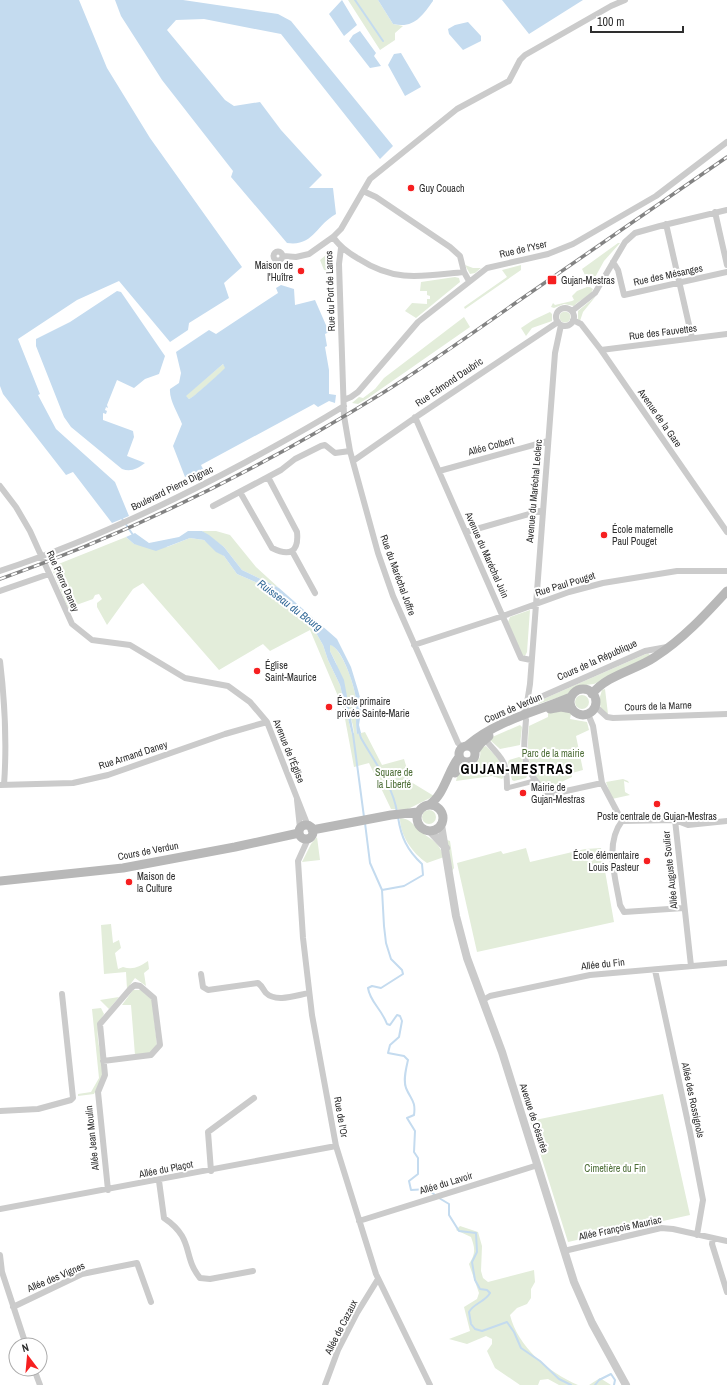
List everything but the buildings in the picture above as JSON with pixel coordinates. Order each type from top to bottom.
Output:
[{"type":"main road","name":"Cours de la République","points":[[592,694],[606,682],[646,663],[671,646],[690,630],[727,591]]},
{"type":"main road","points":[[581,689],[592,694],[595,697],[595,706],[588,714],[581,714],[572,709],[571,696],[574,693],[581,689]]},
{"type":"main road","name":"Cours de Verdun","points":[[468,748],[525,717],[531,702],[571,696]]},
{"type":"main road","name":"Cours de Verdun","points":[[468,748],[487,730],[551,709],[561,707],[572,709]]},
{"type":"main road","points":[[468,748],[474,759],[469,762],[462,760],[459,752],[468,748]]},
{"type":"main road","points":[[429,805],[437,807],[443,817],[438,828],[430,831],[422,828],[418,816],[424,806],[429,805],[439,795],[449,772],[462,760]]},
{"type":"main road","points":[[440,810],[452,777],[462,760]]},
{"type":"main road","name":"Cours de Verdun","points":[[0,881],[121,868],[305,829],[391,815],[402,814],[418,816]]},
{"type":"main road","points":[[305,829],[302,838],[308,839]]},
{"type":"street","name":"Rue du Port de Larros","points":[[344,403],[338,264],[341,248],[333,237],[341,229],[370,179],[421,136],[457,109],[508,81],[520,60],[525,55],[610,6],[625,0]]},
{"type":"street","name":"Rue de l'Yser","points":[[344,403],[358,392],[418,322],[487,268],[548,254],[572,244],[656,196],[727,142]]},
{"type":"street","points":[[363,191],[376,197],[460,256],[464,272],[469,281]]},
{"type":"street","name":"Rue Edmond Daubric","points":[[559,323],[556,317],[559,310],[565,308],[572,311],[595,293],[625,242],[635,233],[666,224],[727,210]]},
{"type":"street","points":[[715,212],[727,265]]},
{"type":"street","points":[[666,224],[692,338]]},
{"type":"street","points":[[283,256],[296,257],[309,254],[333,237]]},
{"type":"street","points":[[341,248],[369,266],[394,275],[421,277],[464,272]]},
{"type":"street","name":"Rue des Mésanges","points":[[613,262],[618,270],[624,295],[727,272]]},
{"type":"street","points":[[572,311],[573,320]]},
{"type":"street","name":"Rue Edmond Daubric","points":[[353,461],[415,417],[559,323],[567,325],[573,320]]},
{"type":"street","name":"Avenue de la Gare","points":[[573,320],[581,324],[601,350],[727,532]]},
{"type":"street","name":"Avenue du Maréchal Leclerc","points":[[531,660],[555,353],[559,323]]},
{"type":"street","name":"Rue des Fauvettes","points":[[601,350],[727,334]]},
{"type":"street","name":"Rue du Maréchal Joffre","points":[[344,403],[350,451],[378,553],[393,596],[458,743],[468,748]]},
{"type":"street","name":"Boulevard Pierre Dignac","points":[[0,571],[42,557],[131,519],[212,480],[309,428],[344,403]]},
{"type":"street","name":"Avenue du Maréchal Juin","points":[[415,417],[522,658],[531,660]]},
{"type":"street","name":"Allée Colbert","points":[[439,471],[548,441]]},
{"type":"street","points":[[214,506],[281,470],[295,459],[321,446],[325,445],[335,454],[350,451]]},
{"type":"street","points":[[240,492],[272,548],[281,553],[292,551],[298,540],[297,532],[268,477]]},
{"type":"street","name":"Rue Pierre Daney","points":[[0,486],[16,507],[42,557],[66,615],[72,624],[92,640],[130,645],[186,678],[222,684]]},
{"type":"street","points":[[466,532],[543,510]]},
{"type":"street","points":[[292,551],[315,593]]},
{"type":"street","name":"Rue Paul Pouget","points":[[414,645],[503,616],[569,592],[651,574],[677,571],[727,571]]},
{"type":"street","points":[[0,591],[49,574]]},
{"type":"street","name":"Cours de la République","points":[[531,702],[646,651],[671,646]]},
{"type":"street","points":[[531,660],[531,702]]},
{"type":"street","points":[[0,662],[4,690],[6,746],[2,785]]},
{"type":"street","name":"Avenue de l'Église","points":[[222,684],[228,686],[250,702],[267,722],[296,798],[305,829]]},
{"type":"street","name":"Cours de la Marne","points":[[595,706],[607,717],[613,718],[727,714]]},
{"type":"street","points":[[588,714],[593,726],[602,783],[622,821],[618,826],[612,853],[620,905],[624,912],[684,908]]},
{"type":"street","points":[[525,717],[523,748],[527,767],[534,781],[548,795],[602,783]]},
{"type":"street","name":"Rue Armand Daney","points":[[2,785],[73,783],[108,775],[225,734],[267,722]]},
{"type":"street","points":[[484,739],[502,758],[507,771],[507,788],[534,781]]},
{"type":"street","points":[[675,820],[688,825],[727,821]]},
{"type":"street","name":"Allée Auguste Soulier","points":[[622,821],[675,820],[691,966]]},
{"type":"street","name":"Avenue de Césarée","points":[[441,824],[458,925],[467,958],[483,1000],[538,1165],[564,1251],[592,1323],[626,1385]]},
{"type":"street","points":[[430,831],[446,848]]},
{"type":"street","name":"Rue de l'Or","points":[[308,839],[298,861],[298,881],[309,993],[336,1146],[378,1279],[430,1385]]},
{"type":"street","name":"Allée du Fin","points":[[483,1000],[490,996],[590,974],[655,970],[727,963]]},
{"type":"street","name":"Allée des Rossignols","points":[[655,970],[703,1200],[697,1234]]},
{"type":"street","points":[[201,974],[203,987],[208,990],[258,983],[266,992],[273,997],[278,998],[309,993]]},
{"type":"street","name":"Allée Jean Moulin","points":[[103,1061],[151,1056],[160,1045],[154,998],[140,986],[135,985],[131,988],[100,1024],[103,1061],[105,1075],[98,1092],[108,1190]]},
{"type":"street","points":[[0,1111],[38,1109],[71,1100],[72,1090],[62,994]]},
{"type":"street","points":[[211,1171],[208,1132],[254,1098]]},
{"type":"street","name":"Allée du Plaçot","points":[[0,1209],[159,1181],[336,1146]]},
{"type":"street","name":"Allée du Lavoir","points":[[359,1221],[538,1165]]},
{"type":"street","points":[[159,1181],[164,1218],[183,1236],[193,1269],[200,1278],[210,1279],[252,1271]]},
{"type":"street","name":"Allée François Mauriac","points":[[564,1251],[661,1228],[673,1229],[727,1241]]},
{"type":"street","points":[[713,1238],[712,1244],[727,1292]]},
{"type":"street","points":[[0,1254],[2,1272],[23,1337]]},
{"type":"street","name":"Allée des Vignes","points":[[13,1307],[82,1274],[137,1263],[151,1302]]},
{"type":"street","name":"Allée de Cazaux","points":[[325,1385],[338,1350],[357,1313],[378,1279]]},
{"type":"green space","points":[[348,0],[378,0],[393,24],[403,26],[395,33],[395,40],[380,50]]},
{"type":"green space","points":[[620,243],[604,261],[593,281],[588,281],[582,269]]},
{"type":"green space","points":[[326,255],[333,257],[334,272],[324,270],[320,260]]},
{"type":"green space","points":[[465,265],[473,268],[481,268],[475,273],[470,274]]},
{"type":"green space","points":[[521,265],[521,270],[465,309],[464,307],[507,277],[502,270]]},
{"type":"green space","points":[[455,277],[459,278],[460,282],[416,318],[405,311],[412,303],[427,304],[427,299],[430,299],[430,296],[427,295],[427,291],[420,291],[421,282]]},
{"type":"green space","points":[[587,287],[593,289],[590,295],[576,303],[574,306],[564,304],[554,308],[551,307],[553,303],[555,305],[574,300],[572,296],[577,291]]},
{"type":"green space","points":[[596,296],[583,312],[580,321],[578,319],[578,311]]},
{"type":"green space","points":[[550,312],[552,314],[552,321],[532,328],[526,336],[521,328],[533,320]]},
{"type":"green space","points":[[563,312],[567,312],[569,313],[569,321],[563,322],[560,319],[560,315]]},
{"type":"green space","points":[[464,317],[470,327],[368,398],[358,404],[352,403],[359,397],[363,398],[375,389],[384,378]]},
{"type":"green space","points":[[223,364],[226,368],[192,398],[189,399],[185,396]]},
{"type":"green space","points":[[202,531],[216,531],[230,535],[256,567],[279,588],[242,570],[224,547]]},
{"type":"green space","name":"Square de la Liberté","points":[[126,537],[134,544],[167,547],[190,538],[204,540],[224,556],[237,574],[260,584],[307,617],[323,645],[328,660],[340,685],[352,735],[354,735],[353,726],[336,663],[330,651],[329,644],[339,652],[347,668],[353,686],[356,699],[357,734],[365,732],[382,765],[404,759],[411,782],[434,796],[406,810],[391,809],[369,763],[354,767],[343,708],[310,630],[270,651],[263,644],[219,670],[143,583],[133,589],[107,625],[97,607],[97,603],[102,599],[99,594],[95,595],[93,599],[68,608],[51,567]]},
{"type":"green space","points":[[530,610],[527,652],[525,656],[522,655],[508,622],[510,617]]},
{"type":"green space","points":[[648,653],[650,655],[648,658],[594,684],[577,686],[566,695],[538,704],[539,701]]},
{"type":"green space","points":[[605,689],[608,714],[601,709],[599,700],[602,690]]},
{"type":"green space","points":[[579,695],[585,695],[589,699],[589,705],[585,709],[579,709],[575,705],[575,699]]},
{"type":"green space","name":"Parc de la mairie","points":[[550,710],[565,710],[571,714],[570,719],[587,722],[589,730],[576,736],[583,770],[572,773],[572,777],[557,784],[557,787],[547,786],[539,782],[534,775],[530,766],[528,745],[529,726],[548,717]]},
{"type":"green space","name":"Parc de la mairie","points":[[520,725],[522,727],[520,745],[500,749],[490,740],[490,738]]},
{"type":"green space","name":"Parc de la mairie","points":[[486,746],[501,764],[503,778],[492,776],[456,781],[458,773],[477,762],[482,747]]},
{"type":"green space","name":"Parc de la mairie","points":[[519,757],[522,758],[527,776],[526,778],[514,781],[512,780],[508,762],[509,760]]},
{"type":"green space","points":[[623,779],[629,783],[624,781],[625,792],[630,795],[612,799],[606,782]]},
{"type":"green space","points":[[426,810],[432,810],[436,814],[436,820],[432,824],[426,824],[422,820],[422,814]]},
{"type":"green space","points":[[400,818],[409,821],[435,842],[444,857],[427,863],[416,854],[402,831]]},
{"type":"green space","points":[[317,837],[320,860],[302,862],[311,844]]},
{"type":"green space","points":[[447,840],[450,841],[454,868],[452,871]]},
{"type":"green space","points":[[526,848],[530,862],[585,849],[601,848],[614,922],[477,952],[457,863],[501,851],[503,854]]},
{"type":"green space","points":[[111,924],[113,943],[119,940],[121,948],[115,953],[118,969],[123,967],[136,967],[148,961],[149,969],[144,973],[146,986],[135,978],[127,989],[126,972],[104,974],[101,925]]},
{"type":"green space","points":[[133,990],[141,990],[152,1000],[157,1045],[150,1053],[135,1055],[131,1005],[122,1005]]},
{"type":"green space","points":[[119,997],[109,1009],[100,1000]]},
{"type":"green space","points":[[101,1008],[104,1014],[98,1030],[98,1038],[103,1068],[101,1078],[94,1094],[78,1096],[78,1094],[91,1092],[99,1078],[92,1009]]},
{"type":"green space","name":"Cimetière du Fin","points":[[663,1094],[690,1215],[568,1242],[530,1121]]},
{"type":"green space","points":[[460,1226],[478,1232],[482,1246],[481,1271],[483,1278],[488,1282],[534,1270],[535,1282],[531,1289],[531,1298],[527,1304],[517,1308],[510,1315],[514,1327],[527,1348],[545,1366],[578,1385],[559,1385],[548,1379],[540,1380],[538,1385],[520,1385],[495,1368],[487,1351],[492,1344],[492,1339],[486,1336],[467,1344],[449,1339],[470,1331],[464,1307],[477,1299],[479,1293],[469,1264],[474,1254],[473,1244],[471,1237],[456,1230]]},
{"type":"green space","points":[[600,1378],[611,1385],[589,1385]]},
{"type":"water","points":[[0,0],[79,0],[107,68],[150,138],[242,267],[224,283],[229,298],[189,323],[188,330],[170,342],[119,281],[77,300],[18,339],[40,394],[38,395],[56,429],[115,482],[129,516],[112,523],[73,472],[66,475],[3,394],[0,386]]},
{"type":"water","points":[[115,0],[183,0],[278,14],[291,21],[393,146],[380,159],[281,34],[204,19],[176,20],[167,30],[225,100],[234,106],[260,102],[281,130],[322,175],[309,188],[333,188],[336,214],[303,242],[287,243],[231,177],[233,171],[162,80],[121,16]]},
{"type":"water","points":[[342,0],[357,25],[344,36],[329,14]]},
{"type":"water","points":[[378,0],[433,1],[417,20],[407,25],[400,25],[393,24]]},
{"type":"water","points":[[502,0],[583,0],[529,34]]},
{"type":"water","points":[[468,22],[481,36],[481,41],[463,50],[449,34],[448,29],[455,25]]},
{"type":"water","points":[[360,31],[376,53],[374,56],[381,66],[370,68],[349,41],[353,35]]},
{"type":"water","points":[[401,53],[421,87],[405,96],[388,65],[394,54]]},
{"type":"water","points":[[281,285],[294,289],[295,305],[315,300],[329,332],[325,334],[327,346],[325,347],[329,370],[329,394],[336,395],[335,403],[329,401],[318,407],[314,404],[201,465],[203,469],[185,477],[173,446],[182,424],[172,402],[170,393],[170,389],[179,383],[181,373],[176,352],[209,330],[216,334],[278,293],[276,288]],"holes":[[[223,364],[225,368],[191,398],[189,399],[186,396]]]},
{"type":"water","points":[[117,291],[121,292],[165,356],[159,374],[145,379],[134,388],[117,380],[107,405],[108,408],[106,407],[105,410],[107,411],[106,414],[103,413],[103,420],[133,431],[134,437],[127,456],[145,463],[131,470],[122,469],[71,427],[64,417],[36,346],[36,339],[70,322]]},
{"type":"water","points":[[188,531],[202,531],[209,535],[224,547],[242,570],[279,588],[337,639],[351,667],[362,705],[359,725],[361,733],[357,734],[355,693],[347,668],[335,647],[330,645],[330,651],[344,680],[354,735],[352,735],[340,685],[328,660],[323,645],[307,617],[260,584],[237,574],[224,556],[216,552],[204,540],[190,538],[156,551],[134,544],[126,537],[135,533],[149,543],[179,537]]},
{"type":"waterway","points":[[355,0],[383,41]]},
{"type":"waterway","name":"Ruisseau du Bourg","points":[[121,517],[133,535]]},
{"type":"waterway","name":"Ruisseau du Bourg","points":[[359,732],[392,793],[397,812]]},
{"type":"waterway","points":[[353,734],[364,817]]},
{"type":"waterway","name":"Ruisseau du Bourg","points":[[382,890],[404,886],[423,875],[422,864],[412,854],[406,843],[401,831],[398,817]]},
{"type":"waterway","points":[[365,823],[370,863],[382,890],[386,943],[391,959],[402,970],[403,974],[381,988],[372,986],[368,988],[371,997],[387,1024],[390,1025],[397,1015],[400,1016],[402,1021],[399,1037],[390,1045],[388,1053],[404,1056],[408,1060],[405,1074],[405,1085],[414,1103],[414,1115],[407,1118],[415,1131],[414,1152],[418,1158],[418,1174],[409,1181],[411,1190],[428,1189],[436,1196]]},
{"type":"waterway","name":"Ruisseau du Bourg","points":[[439,1198],[449,1204],[449,1215],[459,1231],[476,1233],[477,1252],[472,1262],[475,1280],[480,1289],[487,1290],[490,1293],[469,1312],[471,1324],[475,1329],[482,1331],[507,1322],[514,1332],[521,1348],[540,1361],[559,1379],[571,1385]]},
{"type":"waterway","name":"Ruisseau du Bourg","points":[[595,1385],[599,1380],[611,1374],[615,1380],[614,1385]]},
{"type":"railway","points":[[0,579],[99,541],[195,497],[290,448],[381,394],[431,361],[727,157]]},
{"type":"place","name":"Guy Couach","points":[[411,188]]},
{"type":"place","name":"Maison de l'Huître","points":[[301,271]]},
{"type":"place","name":"Gujan-Mestras","points":[[552,280]]},
{"type":"place","name":"École maternelle Paul Pouget","points":[[604,535]]},
{"type":"place","name":"Église Saint-Maurice","points":[[257,671]]},
{"type":"place","name":"École primaire privée Sainte-Marie","points":[[329,707]]},
{"type":"place","name":"Mairie de Gujan-Mestras","points":[[523,793]]},
{"type":"place","name":"Poste centrale de Gujan-Mestras","points":[[657,804]]},
{"type":"place","name":"École élémentaire Louis Pasteur","points":[[647,861]]},
{"type":"place","name":"Maison de la Culture","points":[[129,882]]},
{"type":"district","name":"GUJAN-MESTRAS","points":[[517,769]]}]
